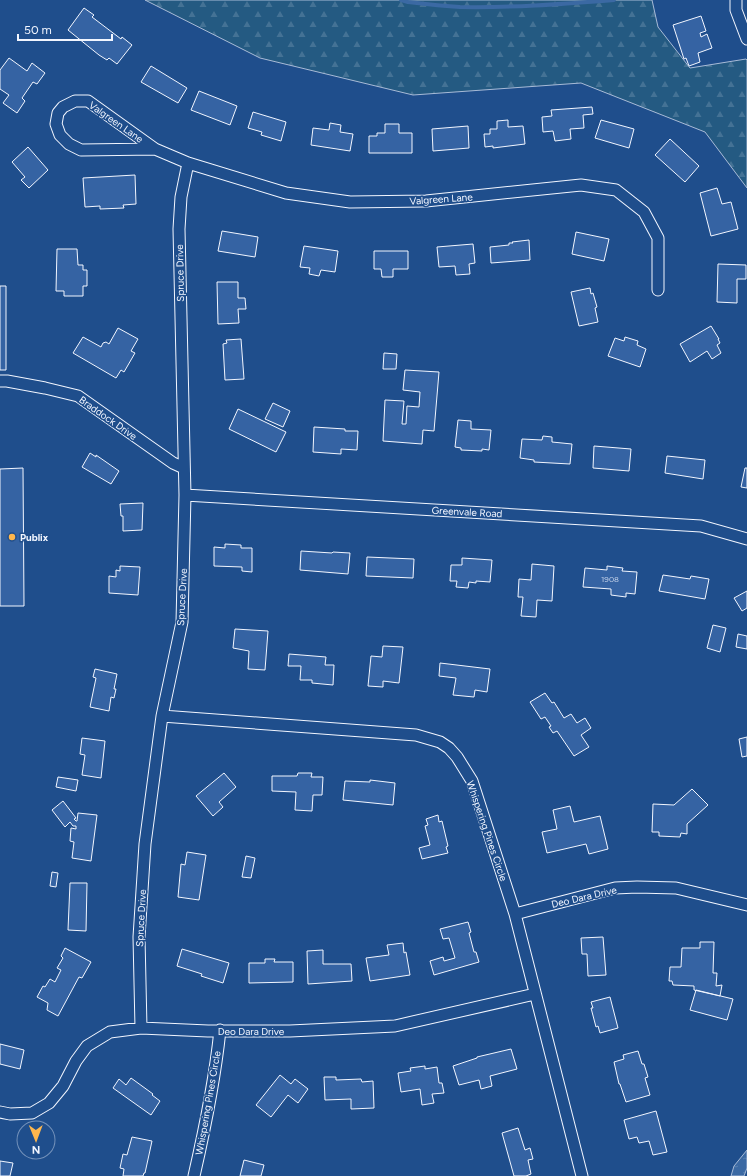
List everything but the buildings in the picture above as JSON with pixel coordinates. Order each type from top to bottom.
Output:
[{"type":"street","points":[[736,0],[736,10],[747,40]]},
{"type":"street","name":"Valgreen Lane","points":[[154,149],[81,150],[69,144],[60,136],[56,124],[58,113],[63,107],[76,101],[88,101],[154,149],[188,164],[286,193],[350,202],[426,202],[581,185],[616,190],[644,212],[658,238],[658,290]]},
{"type":"street","name":"Spruce Drive","points":[[141,1028],[139,937],[145,844],[162,716],[182,622],[185,495],[179,229],[181,197],[188,164]]},
{"type":"street","name":"Braddock Drive","points":[[0,381],[45,388],[78,396],[173,463],[184,468]]},
{"type":"street","name":"Greenvale Road","points":[[185,495],[701,526],[747,539]]},
{"type":"street","name":"Whispering Pines Circle","points":[[162,716],[416,735],[440,742],[449,748],[457,757],[472,781],[515,914],[582,1176]]},
{"type":"street","name":"Deo Dara Drive","points":[[515,914],[615,888],[637,887],[676,888],[747,905]]},
{"type":"street","name":"Deo Dara Drive","points":[[0,1112],[10,1114],[32,1113],[49,1102],[63,1086],[76,1061],[87,1046],[110,1032],[141,1028],[208,1031],[290,1031],[395,1026],[535,994]]},
{"type":"street","name":"Whispering Pines Circle","points":[[194,1176],[218,1057],[220,1030]]},
{"type":"green space","points":[[145,0],[652,0],[658,27],[690,68],[747,60],[747,188],[705,132],[581,83],[413,95],[260,58]]},
{"type":"water","points":[[747,1150],[747,1168],[744,1176],[731,1176],[734,1166]]},
{"type":"waterway","points":[[401,0],[441,6],[460,7],[498,7],[614,0]]},
{"type":"place","name":"Publix","points":[[12,537]]}]
